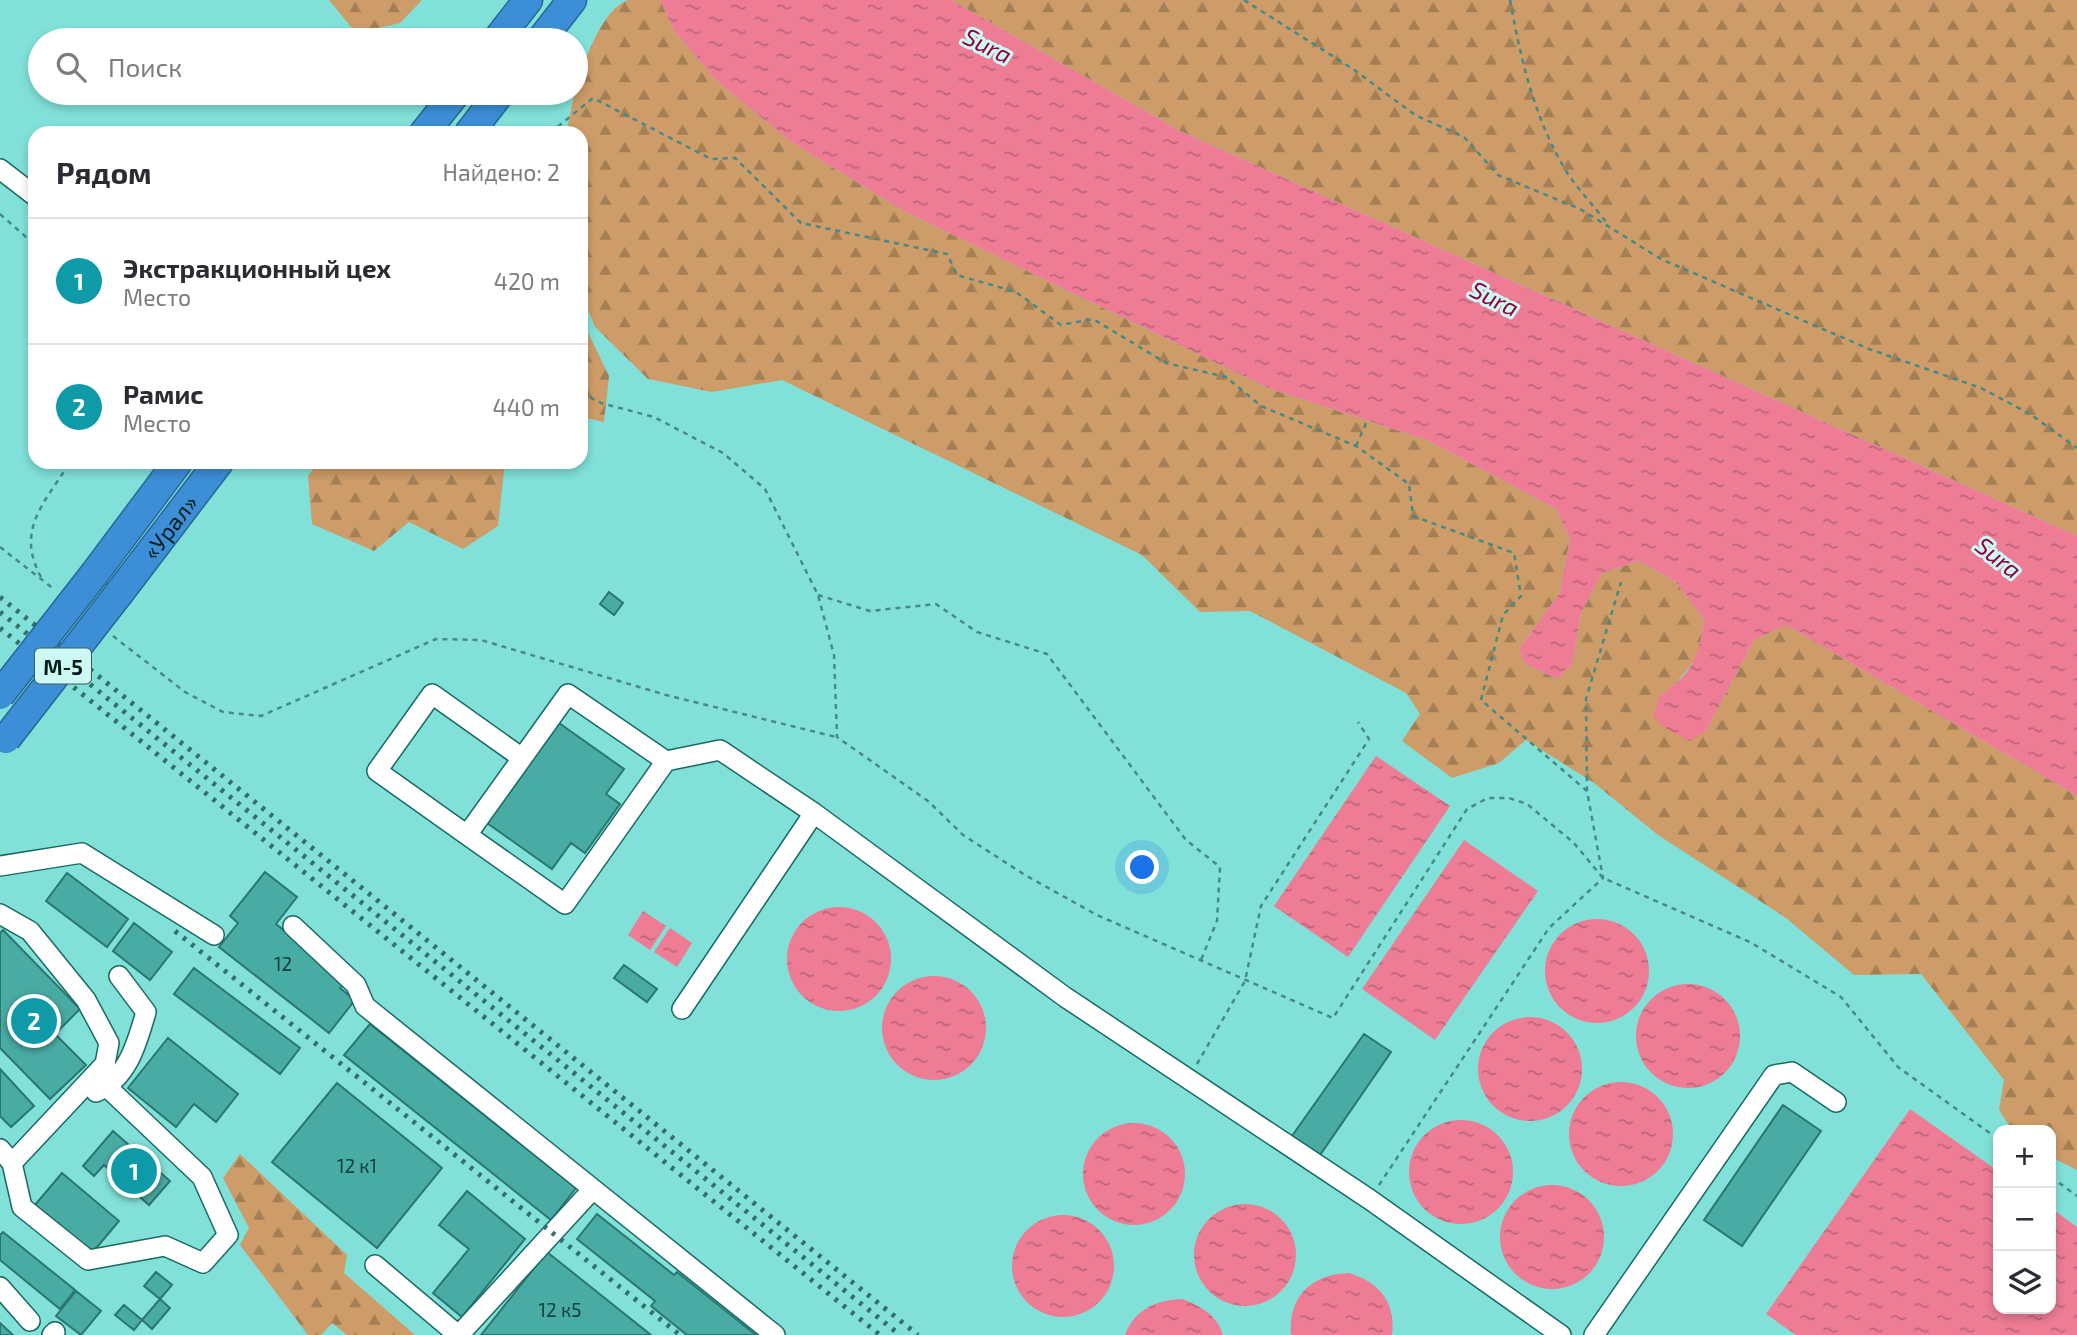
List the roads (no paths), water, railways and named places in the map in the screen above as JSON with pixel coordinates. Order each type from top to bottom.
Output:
[{"type":"highway","points":[[506,28],[528,0]]},
{"type":"highway","points":[[550,28],[572,0]]},
{"type":"highway","points":[[430,126],[447,105]]},
{"type":"highway","points":[[474,126],[491,105]]},
{"type":"highway","name":"«Урал»","points":[[0,695],[173,469]]},
{"type":"highway","name":"«Урал»","points":[[3,743],[214,469]]},
{"type":"lane","points":[[0,169],[28,191]]},
{"type":"lane","points":[[522,758],[432,694],[377,771],[565,904],[666,761],[720,750],[814,813],[1065,997],[1369,1199],[1561,1335]]},
{"type":"lane","points":[[467,835],[568,694],[666,761]]},
{"type":"lane","points":[[682,1009],[814,813]]},
{"type":"lane","points":[[0,866],[82,853],[214,935]]},
{"type":"lane","points":[[0,914],[30,932],[86,1000],[109,1043],[105,1064],[66,1105],[6,1156],[22,1207],[88,1259],[165,1246],[203,1263],[228,1236],[202,1177],[107,1087]]},
{"type":"lane","points":[[293,926],[356,985],[365,1006],[775,1335]]},
{"type":"lane","points":[[66,1105],[107,1087],[135,1054],[145,1012],[119,976]]},
{"type":"lane","points":[[1594,1335],[1774,1075],[1792,1072],[1836,1102]]},
{"type":"lane","points":[[375,1265],[458,1335],[593,1189]]},
{"type":"lane","points":[[0,1287],[30,1321]]},
{"type":"water","name":"Sura","points":[[660,0],[951,0],[1180,131],[2077,536],[2077,796],[1786,625],[1754,640],[1706,731],[1689,741],[1662,726],[1654,715],[1659,696],[1679,680],[1692,664],[1700,645],[1704,620],[1676,582],[1639,561],[1602,573],[1581,613],[1572,665],[1557,679],[1524,663],[1519,649],[1559,594],[1570,540],[1556,509],[1427,440],[1268,388],[904,211],[791,142],[717,81],[675,32]]},
{"type":"water","points":[[1376,756],[1450,806],[1348,957],[1274,906]]},
{"type":"water","points":[[1464,840],[1538,891],[1435,1040],[1362,989]]},
{"type":"water","points":[[839,907],[859,911],[882,930],[887,939],[891,959],[887,979],[868,1002],[859,1007],[839,1011],[819,1007],[796,988],[791,979],[787,959],[791,939],[810,916],[819,911]]},
{"type":"water","points":[[643,911],[666,926],[650,950],[628,935]]},
{"type":"water","points":[[1597,919],[1617,923],[1640,942],[1645,951],[1649,971],[1645,991],[1626,1014],[1617,1019],[1597,1023],[1577,1019],[1554,1000],[1549,991],[1545,971],[1549,951],[1568,928],[1577,923]]},
{"type":"water","points":[[670,928],[692,943],[677,967],[654,952]]},
{"type":"water","points":[[934,976],[954,980],[977,999],[982,1008],[986,1028],[982,1048],[963,1071],[954,1076],[934,1080],[914,1076],[891,1057],[886,1048],[882,1028],[886,1008],[905,985],[914,980]]},
{"type":"water","points":[[1688,984],[1708,988],[1731,1007],[1736,1016],[1740,1036],[1736,1056],[1717,1079],[1708,1084],[1688,1088],[1668,1084],[1645,1065],[1640,1056],[1636,1036],[1640,1016],[1659,993],[1668,988]]},
{"type":"water","points":[[1530,1017],[1550,1021],[1573,1040],[1578,1049],[1582,1069],[1578,1089],[1559,1112],[1550,1117],[1530,1121],[1510,1117],[1487,1098],[1482,1089],[1478,1069],[1482,1049],[1501,1026],[1510,1021]]},
{"type":"water","points":[[1621,1082],[1641,1086],[1664,1105],[1669,1114],[1673,1134],[1669,1154],[1650,1177],[1641,1182],[1621,1186],[1601,1182],[1578,1163],[1573,1154],[1569,1134],[1573,1114],[1592,1091],[1601,1086]]},
{"type":"water","points":[[1910,1109],[1993,1167],[1993,1314],[2056,1314],[2056,1212],[2077,1227],[2077,1335],[1796,1335],[1766,1314]]},
{"type":"water","points":[[1461,1120],[1481,1124],[1504,1143],[1509,1152],[1513,1172],[1509,1192],[1490,1215],[1481,1220],[1461,1224],[1441,1220],[1418,1201],[1413,1192],[1409,1172],[1413,1152],[1432,1129],[1441,1124]]},
{"type":"water","points":[[1124,1123],[1144,1123],[1163,1131],[1177,1145],[1185,1164],[1182,1194],[1163,1217],[1144,1225],[1124,1225],[1105,1217],[1091,1203],[1083,1184],[1083,1164],[1091,1145],[1105,1131]]},
{"type":"water","points":[[1552,1185],[1572,1189],[1595,1208],[1600,1217],[1604,1237],[1600,1257],[1581,1280],[1572,1285],[1552,1289],[1532,1285],[1509,1266],[1504,1257],[1500,1237],[1504,1217],[1523,1194],[1532,1189]]},
{"type":"water","points":[[1245,1204],[1265,1207],[1288,1226],[1293,1235],[1296,1255],[1293,1275],[1274,1298],[1265,1303],[1245,1306],[1225,1303],[1202,1284],[1197,1275],[1194,1255],[1197,1235],[1216,1212],[1225,1207]]},
{"type":"water","points":[[1053,1215],[1073,1215],[1092,1223],[1106,1237],[1114,1256],[1111,1286],[1092,1309],[1073,1317],[1053,1317],[1034,1309],[1020,1295],[1012,1276],[1012,1256],[1020,1237],[1034,1223]]},
{"type":"water","points":[[1349,1273],[1369,1282],[1383,1295],[1391,1313],[1392,1335],[1291,1335],[1293,1309],[1305,1290],[1323,1278]]},
{"type":"water","points":[[1182,1299],[1207,1312],[1217,1322],[1223,1335],[1125,1335],[1141,1312],[1164,1301]]},
{"type":"railway","points":[[0,597],[918,1335]]},
{"type":"railway","points":[[0,612],[900,1335]]},
{"type":"railway","points":[[0,628],[880,1335]]},
{"type":"railway","points":[[175,931],[680,1335]]},
{"type":"place","name":"Рамис","points":[[34,1021]]},
{"type":"place","name":"Экстракционный цех","points":[[134,1171]]}]
